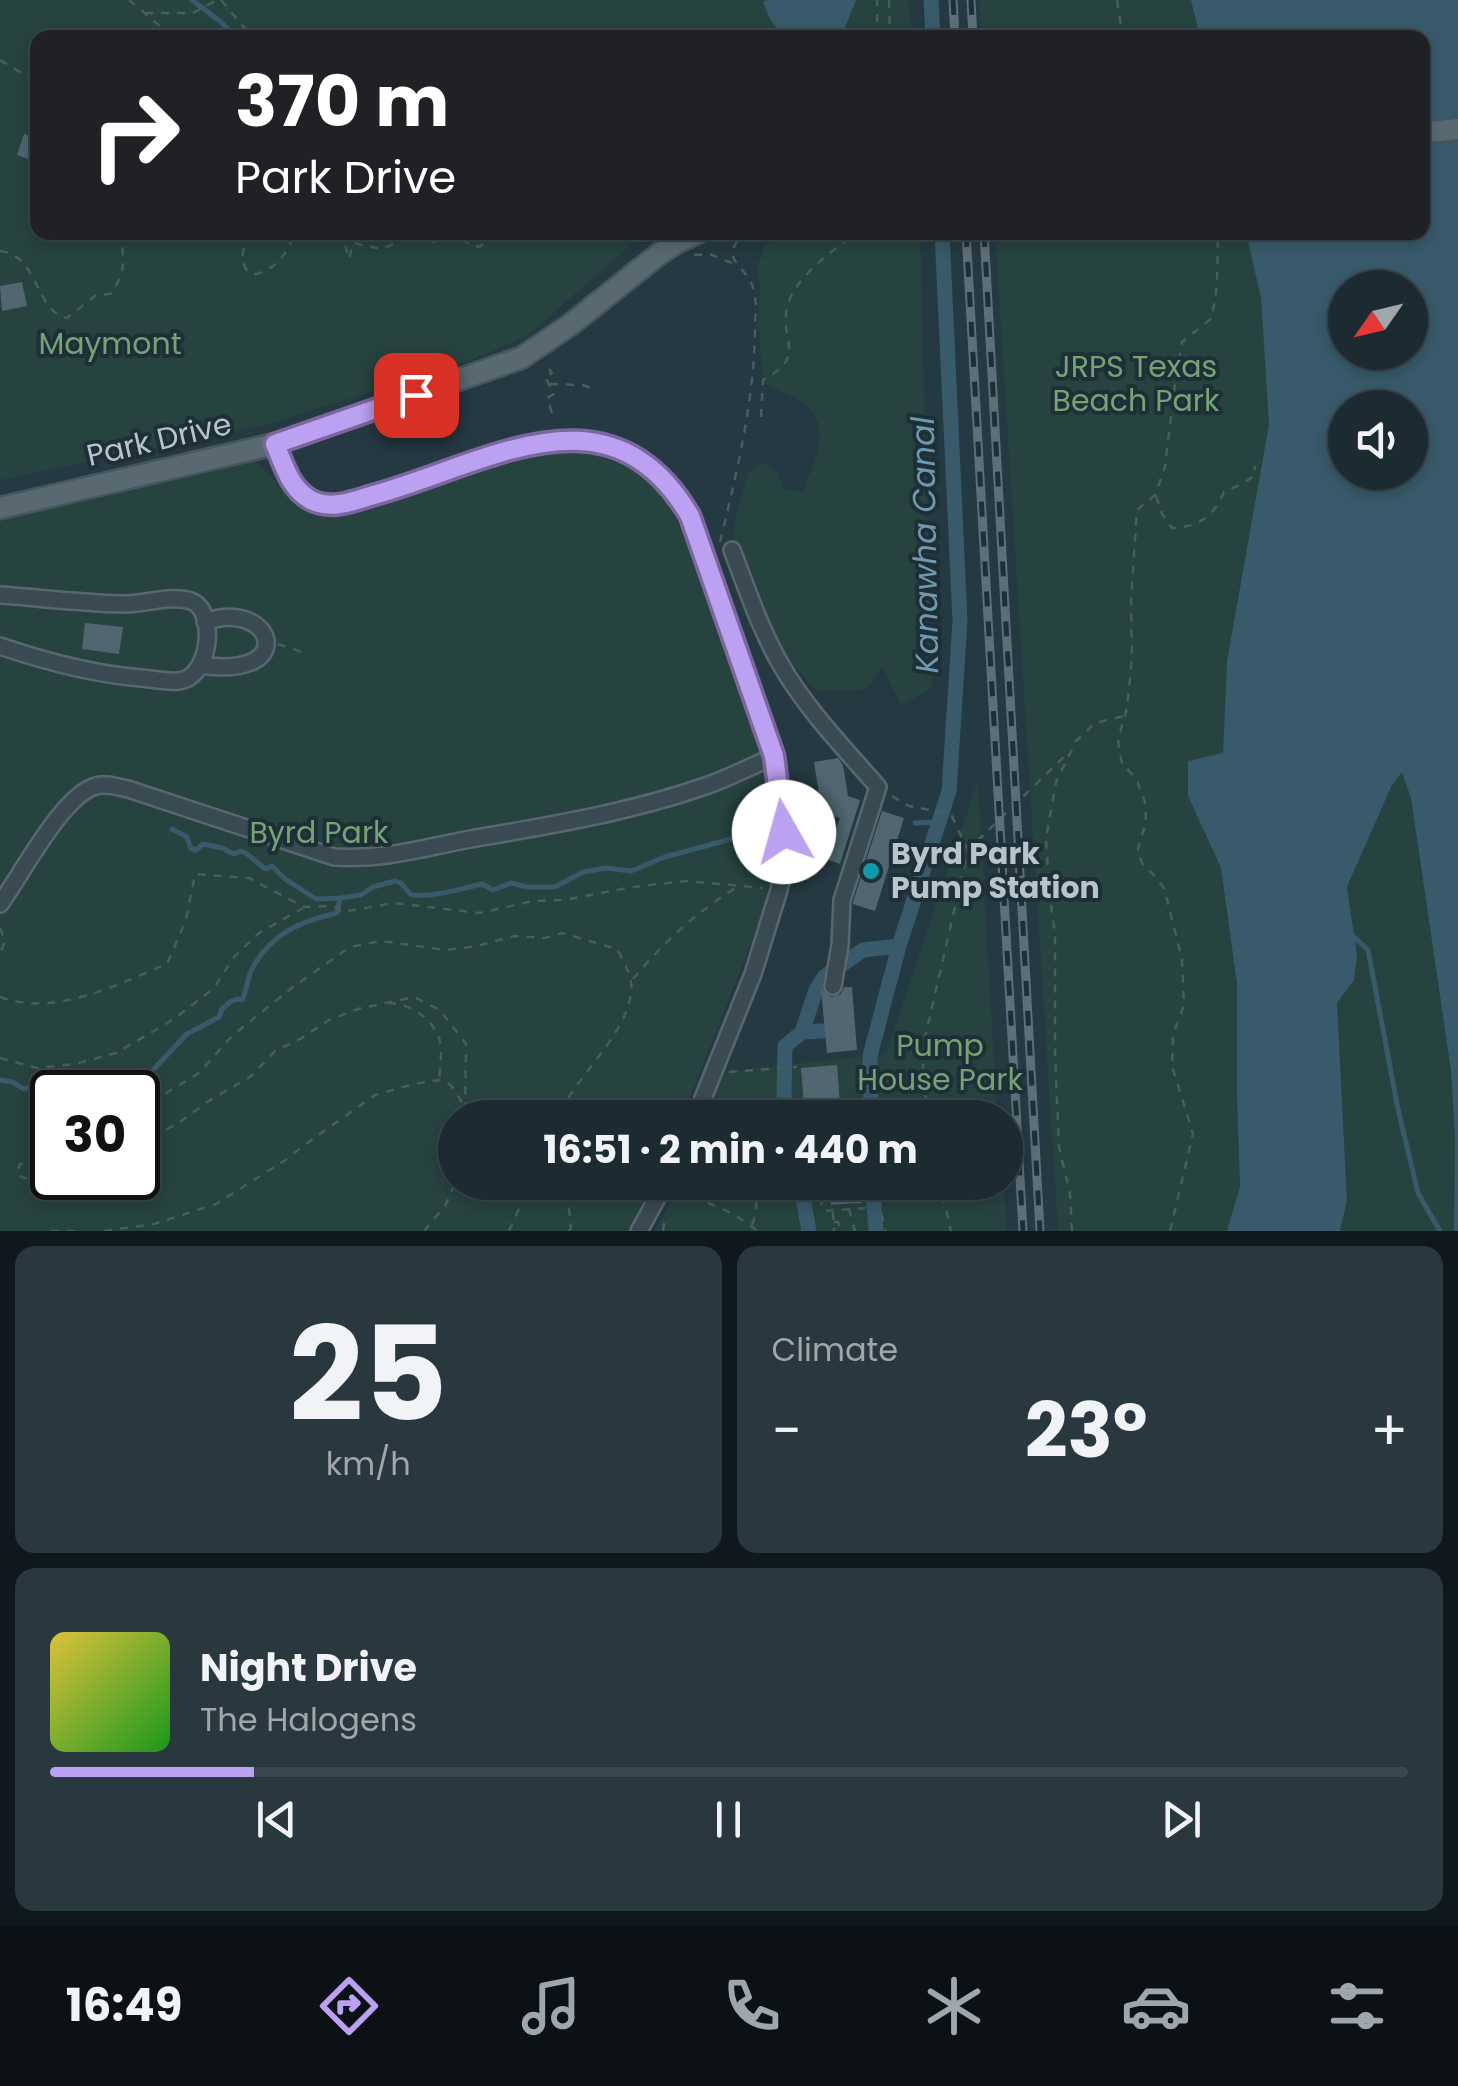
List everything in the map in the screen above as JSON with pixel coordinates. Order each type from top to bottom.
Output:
[{"type":"main road","points":[[1430,132],[1458,129]]},
{"type":"main road","name":"Park Drive","points":[[0,508],[275,444],[521,358],[682,240]]},
{"type":"street","points":[[275,444],[297,490],[320,504],[335,506],[504,452],[554,440],[597,442],[631,454],[668,484],[690,516],[774,756],[784,832],[780,890],[753,974],[703,1100]]},
{"type":"street","points":[[726,545],[780,664],[807,704],[878,787],[842,900],[833,986]]},
{"type":"street","points":[[0,595],[125,604],[189,600],[198,605],[208,628],[206,650],[197,674],[177,681],[112,676],[50,663],[0,646]]},
{"type":"street","points":[[200,665],[226,668],[249,664],[265,654],[269,645],[258,626],[238,618],[205,622]]},
{"type":"street","points":[[0,904],[43,836],[80,797],[97,786],[128,790],[334,857],[364,859],[407,854],[638,806],[712,784],[774,756]]},
{"type":"street","points":[[638,1231],[656,1200]]},
{"type":"path","points":[[129,0],[164,30]]},
{"type":"path","points":[[145,14],[193,13],[219,0],[246,30]]},
{"type":"path","points":[[876,30],[877,0]]},
{"type":"path","points":[[889,0],[890,30]]},
{"type":"path","points":[[1117,0],[1122,30]]},
{"type":"path","points":[[0,60],[30,78]]},
{"type":"path","points":[[0,251],[17,256],[53,311],[68,318],[96,295],[112,292],[121,280],[121,240]]},
{"type":"path","points":[[245,240],[242,263],[256,274],[272,268],[291,240]]},
{"type":"path","points":[[342,240],[349,259],[354,243],[382,248],[402,240]]},
{"type":"path","points":[[463,240],[479,246],[490,240]]},
{"type":"path","points":[[726,545],[754,352],[754,291],[749,277],[733,259],[733,245],[738,240]]},
{"type":"path","points":[[762,380],[786,364],[790,350],[788,303],[806,275],[847,240]]},
{"type":"path","points":[[1170,1231],[1193,1134],[1172,1066],[1173,1035],[1184,1005],[1182,960],[1164,888],[1136,852],[1146,822],[1146,802],[1136,778],[1122,764],[1118,740],[1132,658],[1137,510],[1155,495],[1165,466],[1182,342],[1212,318],[1218,240]]},
{"type":"path","points":[[686,256],[710,254],[740,267]]},
{"type":"path","points":[[549,369],[552,374],[546,377],[554,394],[547,398],[553,416]]},
{"type":"path","points":[[752,377],[762,380]]},
{"type":"path","points":[[761,417],[762,380]]},
{"type":"path","points":[[549,384],[583,385],[595,390]]},
{"type":"path","points":[[1155,495],[1172,528],[1188,528],[1216,510],[1224,492],[1254,476],[1255,466]]},
{"type":"path","points":[[268,640],[302,652]]},
{"type":"path","points":[[1072,1231],[1070,1194],[1060,1146],[1055,933],[1046,838],[1056,782],[1076,741],[1095,724],[1125,716]]},
{"type":"path","points":[[927,1100],[922,1086],[925,1038],[968,850],[1072,749]]},
{"type":"path","points":[[878,787],[909,806],[951,814],[968,850]]},
{"type":"path","points":[[0,998],[18,1004],[74,1001],[167,964],[186,920],[195,874],[249,878],[304,907]]},
{"type":"path","points":[[0,1058],[38,1068],[76,1064],[116,1053],[174,1019],[214,988],[234,957],[259,933],[304,907],[334,906],[342,912],[394,903],[480,912],[532,901],[564,900],[634,886],[686,881],[780,890]]},
{"type":"path","points":[[631,981],[690,919],[740,885]]},
{"type":"path","points":[[0,928],[5,941],[0,954]]},
{"type":"path","points":[[160,1097],[199,1073],[233,1036],[350,947],[381,940],[446,950],[514,936],[544,938],[562,933],[617,948],[631,981],[632,994],[621,1025],[567,1100]]},
{"type":"path","points":[[160,1133],[250,1076],[275,1051],[329,1020],[358,1008],[414,997],[440,1010],[466,1044],[465,1100]]},
{"type":"path","points":[[378,1004],[402,1004],[423,1016],[440,1040],[440,1080]]},
{"type":"path","points":[[730,1072],[797,1067]]},
{"type":"path","points":[[104,1231],[154,1224],[216,1204],[287,1159],[375,1095],[440,1080],[447,1082],[461,1100]]},
{"type":"path","points":[[30,1161],[19,1166],[18,1176],[30,1178]]},
{"type":"path","points":[[424,1231],[448,1200]]},
{"type":"path","points":[[509,1231],[523,1200]]},
{"type":"path","points":[[568,1200],[570,1231]]},
{"type":"path","points":[[700,1200],[739,1216],[756,1231]]},
{"type":"path","points":[[751,1226],[757,1200]]},
{"type":"path","points":[[821,1200],[824,1210],[833,1211],[867,1208],[867,1200]]},
{"type":"path","points":[[879,1200],[885,1231]]},
{"type":"path","points":[[942,1200],[952,1231]]},
{"type":"path","points":[[849,1209],[855,1231]]},
{"type":"path","points":[[833,1211],[834,1231]]},
{"type":"path","points":[[833,1222],[838,1222],[842,1231]]},
{"type":"path","points":[[154,1224],[158,1231]]},
{"type":"path","points":[[50,1231],[74,1231]]},
{"type":"green space","name":"Maymont","points":[[0,0],[908,0],[911,30],[30,30],[30,240],[636,240],[527,336],[464,363],[268,424],[0,480]]},
{"type":"green space","points":[[979,0],[1191,0],[1198,30],[981,30]]},
{"type":"green space","points":[[771,240],[920,240],[932,688],[901,705],[882,666],[867,689],[816,691],[785,654],[763,610],[751,571],[733,544],[748,473],[763,463],[778,473],[784,490],[803,491],[820,436],[815,415],[807,406],[763,383],[757,268]]},
{"type":"green space","name":"JRPS Texas Beach Park","points":[[995,240],[1248,240],[1261,298],[1269,424],[1227,661],[1223,753],[1188,762],[1188,797],[1221,868],[1237,984],[1240,1195],[1229,1231],[1058,1231]]},
{"type":"green space","name":"Byrd Park","points":[[562,450],[583,451],[627,466],[649,481],[667,501],[681,529],[747,708],[764,767],[776,854],[762,915],[689,1100],[438,1100],[438,1200],[646,1200],[629,1231],[0,1231],[0,518],[253,459],[304,509],[344,516],[528,455]]},
{"type":"green space","points":[[1402,771],[1411,797],[1451,1071],[1454,1231],[1340,1231],[1347,1200],[1337,1003],[1354,980],[1357,956],[1347,887],[1391,787]]},
{"type":"green space","name":"Pump House Park","points":[[978,780],[996,1100],[713,1100],[724,1072],[886,1054]]},
{"type":"green space","name":"Pump House Park","points":[[672,1200],[1004,1200],[1007,1231],[655,1231]]},
{"type":"water","points":[[856,0],[844,30],[779,30],[763,2]]},
{"type":"water","points":[[1191,0],[1458,0],[1458,1231],[1454,1231],[1451,1071],[1411,798],[1402,772],[1391,787],[1347,887],[1357,956],[1354,980],[1337,1003],[1347,1200],[1340,1231],[1227,1231],[1240,1187],[1237,984],[1221,868],[1188,796],[1188,761],[1223,753],[1227,661],[1269,424],[1261,298],[1248,240],[1430,240],[1430,30],[1198,30]]},
{"type":"building","points":[[24,134],[30,136],[30,160],[17,155]]},
{"type":"building","points":[[22,282],[27,306],[2,311],[0,286]]},
{"type":"building","points":[[85,623],[123,627],[119,654],[82,649]]},
{"type":"building","points":[[838,758],[843,765],[848,796],[860,800],[840,864],[826,859],[840,818],[822,813],[814,762]]},
{"type":"building","name":"Byrd Park Pump Station","points":[[882,811],[904,818],[875,911],[853,902]]},
{"type":"building","points":[[844,987],[852,987],[857,1050],[827,1053],[821,989],[832,997],[841,994]]},
{"type":"building","points":[[837,1065],[840,1100],[804,1100],[801,1068]]},
{"type":"building","points":[[831,1200],[862,1200],[862,1203],[831,1205]]},
{"type":"waterway","points":[[192,0],[228,30]]},
{"type":"waterway","name":"Kanawha Canal","points":[[931,0],[933,30]]},
{"type":"waterway","name":"Kanawha Canal","points":[[785,1100],[785,1046],[802,1032],[824,977],[863,950],[899,946],[949,791],[960,621],[942,240]]},
{"type":"waterway","points":[[915,823],[939,822]]},
{"type":"waterway","points":[[172,829],[187,837],[191,849],[203,844],[234,854],[241,851],[266,869],[272,866],[316,899],[340,898]]},
{"type":"waterway","points":[[0,1080],[24,1089],[82,1078],[124,1079],[152,1071],[187,1034],[219,1017],[230,1002],[242,1000],[252,969],[277,938],[299,925],[337,913],[340,898],[361,895],[395,881],[411,895],[439,894],[482,884],[493,890],[511,883],[555,887],[583,872],[606,868],[631,871],[665,857],[735,838],[748,830]]},
{"type":"waterway","points":[[1353,936],[1368,950],[1418,1193],[1440,1231]]},
{"type":"waterway","points":[[871,1100],[870,1056],[899,946]]},
{"type":"waterway","name":"Kanawha Canal","points":[[802,1032],[822,1031]]},
{"type":"waterway","name":"Kanawha Canal","points":[[803,1200],[809,1231]]},
{"type":"waterway","points":[[873,1200],[876,1231]]},
{"type":"railway","points":[[953,0],[955,30]]},
{"type":"railway","points":[[971,0],[973,30]]},
{"type":"railway","points":[[966,240],[1023,1231]]},
{"type":"railway","points":[[984,240],[1040,1231]]},
{"type":"place","name":"Byrd Park Pump Station","points":[[871,871]]},
{"type":"route","points":[[416,395],[275,444],[297,490],[308,499],[335,506],[554,440],[597,442],[631,454],[668,484],[690,516],[774,756],[784,832]]}]
